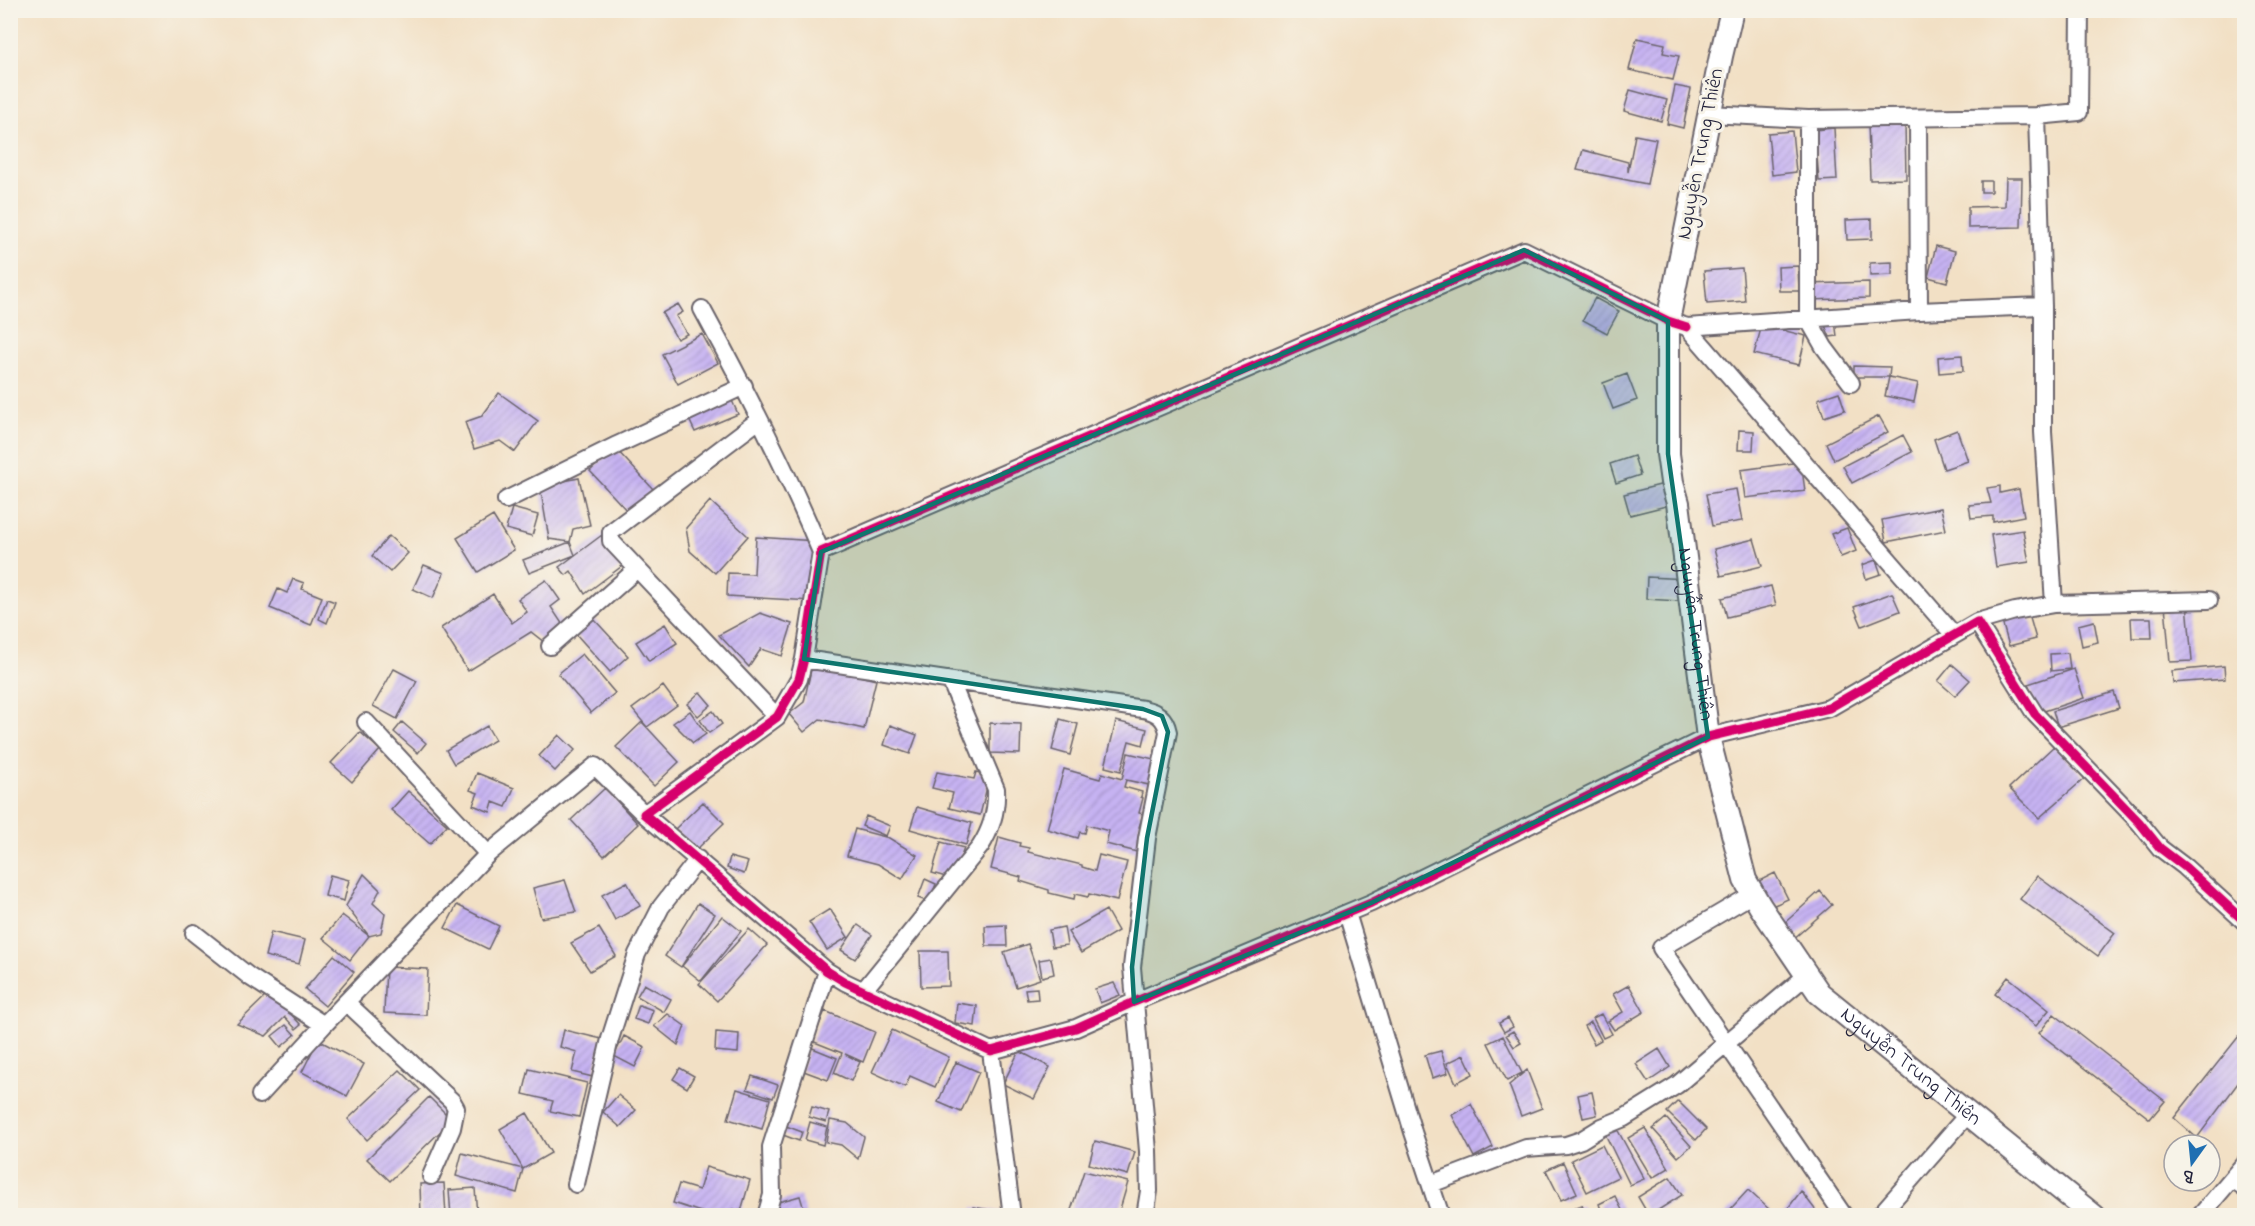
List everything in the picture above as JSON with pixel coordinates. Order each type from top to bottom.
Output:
[{"type":"street","name":"Nguyễn Trung Thiên","points":[[1732,10],[1709,114],[1677,324],[1668,454],[1682,535],[1708,737],[1745,880],[1819,993],[2094,1215]]},
{"type":"street","points":[[1709,114],[1808,119],[2037,116],[2079,112],[2080,10]]},
{"type":"street","points":[[2037,116],[2043,306],[2043,432],[2054,604]]},
{"type":"street","points":[[1918,118],[1919,311]]},
{"type":"street","points":[[1808,119],[1808,319],[1824,347],[1851,383]]},
{"type":"street","points":[[821,552],[1524,250],[1677,324],[1954,635]]},
{"type":"street","points":[[1677,324],[2043,306]]},
{"type":"street","points":[[644,814],[777,717],[799,679],[821,552],[798,498],[744,386],[702,309]]},
{"type":"street","points":[[506,500],[744,386]]},
{"type":"street","points":[[759,420],[611,531],[611,541],[777,717]]},
{"type":"street","points":[[550,646],[637,568]]},
{"type":"street","points":[[260,1095],[488,854],[595,766],[644,814],[827,971],[863,991],[990,1051],[1076,1028],[1347,913],[1708,737],[1829,708],[1977,622],[2015,611],[2054,604],[2209,600]]},
{"type":"street","points":[[1977,622],[2035,714],[2139,822],[2160,848],[2185,867],[2244,921]]},
{"type":"street","points":[[804,659],[1143,709],[1162,716],[1167,724],[1168,732],[1147,838],[1132,967],[1148,1160],[1149,1191],[1145,1215]]},
{"type":"street","points":[[863,991],[969,862],[984,841],[992,821],[996,789],[951,682]]},
{"type":"street","points":[[366,722],[488,854]]},
{"type":"street","points":[[576,1184],[610,1039],[637,954],[661,907],[698,859]]},
{"type":"street","points":[[1753,894],[1662,948],[1844,1215]]},
{"type":"street","points":[[1347,913],[1441,1215]]},
{"type":"street","points":[[194,933],[250,977],[324,1025]]},
{"type":"street","points":[[766,1215],[772,1195],[771,1147],[827,971]]},
{"type":"street","points":[[1431,1184],[1526,1148],[1566,1145],[1581,1140],[1602,1127],[1624,1118],[1677,1085],[1807,975]]},
{"type":"street","points":[[346,1002],[452,1101],[456,1108],[452,1128],[431,1176]]},
{"type":"street","points":[[990,1051],[1012,1215]]},
{"type":"street","points":[[1879,1215],[1968,1114]]},
{"type":"street","points":[[2200,1215],[2238,1183],[2244,1164]]},
{"type":"highlighted area","points":[[1524,250],[1668,321],[1668,454],[1708,737],[1371,903],[1134,1002],[1132,967],[1147,838],[1168,732],[1162,716],[1143,709],[804,659],[821,552]]},
{"type":"building","points":[[1637,38],[1665,44],[1663,53],[1679,56],[1673,80],[1629,70]]},
{"type":"building","points":[[1675,86],[1691,89],[1683,128],[1667,124]]},
{"type":"building","points":[[1630,90],[1667,100],[1661,121],[1624,111]]},
{"type":"building","points":[[1905,122],[1906,179],[1870,180],[1868,123]]},
{"type":"building","points":[[1834,128],[1837,180],[1819,181],[1815,130]]},
{"type":"building","points":[[1792,131],[1796,172],[1772,175],[1768,133]]},
{"type":"building","points":[[1635,135],[1656,139],[1647,184],[1577,170],[1583,150],[1628,162],[1628,172]]},
{"type":"building","points":[[2006,178],[2022,178],[2021,227],[1968,228],[1968,207],[2005,206]]},
{"type":"building","points":[[1981,181],[1991,181],[1991,192],[1981,192]]},
{"type":"building","points":[[1872,219],[1872,239],[1847,240],[1846,220]]},
{"type":"building","points":[[1936,246],[1955,251],[1947,282],[1928,277]]},
{"type":"building","points":[[1892,262],[1892,275],[1870,276],[1870,263]]},
{"type":"building","points":[[1798,266],[1799,291],[1779,291],[1778,267]]},
{"type":"building","points":[[1742,268],[1745,301],[1707,304],[1704,271]]},
{"type":"building","points":[[1869,282],[1869,298],[1809,300],[1808,284]]},
{"type":"building","points":[[1595,298],[1619,311],[1607,333],[1583,320]]},
{"type":"building","points":[[678,304],[683,312],[676,316],[687,334],[677,339],[662,313]]},
{"type":"building","points":[[1835,321],[1837,336],[1830,337],[1824,323]]},
{"type":"building","points":[[1762,325],[1806,336],[1799,365],[1754,354]]},
{"type":"building","points":[[702,334],[718,363],[678,384],[662,354]]},
{"type":"building","points":[[1962,355],[1963,371],[1939,373],[1938,357]]},
{"type":"building","points":[[1854,366],[1890,367],[1889,377],[1854,377]]},
{"type":"building","points":[[1627,374],[1637,400],[1613,409],[1603,383]]},
{"type":"building","points":[[1889,377],[1918,383],[1914,402],[1885,396]]},
{"type":"building","points":[[1839,392],[1845,410],[1824,417],[1818,399]]},
{"type":"building","points":[[499,393],[538,421],[515,452],[500,441],[474,449],[465,422],[482,416]]},
{"type":"building","points":[[730,396],[738,414],[695,432],[687,415]]},
{"type":"building","points":[[1879,416],[1888,432],[1834,460],[1826,443]]},
{"type":"building","points":[[1739,430],[1754,431],[1753,450],[1738,450]]},
{"type":"building","points":[[1957,430],[1968,461],[1944,469],[1934,439]]},
{"type":"building","points":[[1903,435],[1912,452],[1852,483],[1843,466]]},
{"type":"building","points":[[615,448],[653,489],[628,512],[590,471]]},
{"type":"building","points":[[1634,456],[1640,475],[1616,483],[1610,464]]},
{"type":"building","points":[[1801,462],[1805,491],[1745,498],[1741,470]]},
{"type":"building","points":[[579,478],[590,525],[573,529],[570,542],[549,539],[540,486]]},
{"type":"building","points":[[1672,482],[1678,503],[1630,515],[1624,494]]},
{"type":"building","points":[[2000,486],[2000,493],[2019,489],[2024,516],[1993,522],[1993,516],[1971,518],[1969,505],[1991,503],[1987,488]]},
{"type":"building","points":[[1736,489],[1742,521],[1712,526],[1706,494]]},
{"type":"building","points":[[710,501],[748,536],[715,573],[690,551],[686,528]]},
{"type":"building","points":[[512,508],[538,515],[532,536],[506,529]]},
{"type":"building","points":[[1941,508],[1946,530],[1886,542],[1882,520]]},
{"type":"building","points":[[493,516],[514,550],[478,572],[457,538]]},
{"type":"building","points":[[1847,528],[1856,551],[1841,557],[1831,534]]},
{"type":"building","points":[[2023,530],[2029,562],[1996,567],[1991,535]]},
{"type":"building","points":[[606,532],[626,563],[585,594],[571,571],[566,575],[559,567]]},
{"type":"building","points":[[389,536],[408,553],[390,572],[372,556]]},
{"type":"building","points":[[756,537],[816,541],[812,601],[727,596],[728,573],[754,574]]},
{"type":"building","points":[[1754,539],[1762,566],[1721,576],[1714,549]]},
{"type":"building","points":[[570,542],[575,555],[529,573],[523,560]]},
{"type":"building","points":[[1876,560],[1881,574],[1866,579],[1862,565]]},
{"type":"building","points":[[424,565],[444,573],[433,598],[413,589]]},
{"type":"building","points":[[1647,577],[1688,579],[1679,601],[1646,599]]},
{"type":"building","points":[[293,579],[304,583],[302,589],[322,597],[311,625],[270,608],[278,589],[287,593]]},
{"type":"building","points":[[546,580],[560,600],[551,607],[565,628],[544,642],[531,632],[468,671],[441,628],[493,594],[512,623],[527,612],[518,599]]},
{"type":"building","points":[[1771,586],[1776,605],[1727,617],[1722,598]]},
{"type":"building","points":[[1892,593],[1900,611],[1862,626],[1854,607]]},
{"type":"building","points":[[327,599],[335,602],[327,623],[319,619]]},
{"type":"building","points":[[2187,603],[2192,661],[2170,662],[2165,605]]},
{"type":"building","points":[[2028,611],[2036,639],[2009,646],[2001,618]]},
{"type":"building","points":[[760,613],[792,624],[782,656],[761,649],[749,667],[719,635]]},
{"type":"building","points":[[592,617],[628,656],[610,672],[575,633]]},
{"type":"building","points":[[2131,618],[2151,618],[2152,638],[2132,638]]},
{"type":"building","points":[[2094,621],[2098,642],[2082,646],[2078,625]]},
{"type":"building","points":[[665,624],[677,643],[649,661],[636,642]]},
{"type":"building","points":[[2068,653],[2070,669],[2051,671],[2050,654]]},
{"type":"building","points":[[582,654],[615,693],[591,713],[558,674]]},
{"type":"building","points":[[1952,664],[1970,680],[1955,696],[1938,681]]},
{"type":"building","points":[[812,665],[876,680],[864,729],[820,719],[804,732],[789,714],[804,702]]},
{"type":"building","points":[[2224,666],[2225,679],[2173,683],[2172,671]]},
{"type":"building","points":[[394,669],[417,681],[397,719],[373,706]]},
{"type":"building","points":[[2074,669],[2084,698],[2038,713],[2028,684]]},
{"type":"building","points":[[663,686],[677,705],[647,727],[632,709]]},
{"type":"building","points":[[700,692],[711,705],[698,716],[687,704]]},
{"type":"building","points":[[2114,692],[2119,708],[2058,727],[2053,711]]},
{"type":"building","points":[[690,711],[706,734],[693,743],[673,723]]},
{"type":"building","points":[[713,711],[722,724],[709,733],[700,720]]},
{"type":"building","points":[[1060,719],[1078,724],[1070,755],[1052,750]]},
{"type":"building","points":[[1116,721],[1147,729],[1143,745],[1129,741],[1121,771],[1105,767]]},
{"type":"building","points":[[402,722],[426,743],[418,753],[394,732]]},
{"type":"building","points":[[642,722],[679,762],[654,786],[616,747]]},
{"type":"building","points":[[990,723],[1021,724],[1020,754],[990,753]]},
{"type":"building","points":[[890,725],[917,735],[910,754],[884,745]]},
{"type":"building","points":[[487,726],[495,740],[454,764],[446,750]]},
{"type":"building","points":[[360,732],[380,750],[352,782],[331,763]]},
{"type":"building","points":[[559,735],[575,750],[555,771],[539,756]]},
{"type":"building","points":[[2054,746],[2085,778],[2039,818],[2009,788]]},
{"type":"building","points":[[1128,753],[1154,759],[1149,785],[1126,780],[1124,787],[1142,792],[1141,797],[1143,798],[1139,813],[1143,814],[1139,827],[1146,829],[1137,852],[1106,844],[1109,831],[1087,825],[1085,833],[1080,832],[1078,838],[1047,829],[1064,769],[1100,779],[1102,773],[1122,779]]},
{"type":"building","points":[[937,772],[974,779],[976,772],[990,775],[980,815],[949,808],[953,793],[932,788]]},
{"type":"building","points":[[477,773],[514,788],[506,807],[493,802],[490,812],[473,805],[478,793],[470,790]]},
{"type":"building","points":[[605,788],[638,824],[604,856],[571,820]]},
{"type":"building","points":[[408,791],[447,825],[430,844],[391,810]]},
{"type":"building","points":[[703,802],[724,823],[696,850],[675,829]]},
{"type":"building","points":[[917,807],[972,823],[966,845],[910,829]]},
{"type":"building","points":[[866,816],[890,826],[886,836],[862,826]]},
{"type":"building","points":[[855,829],[889,838],[917,855],[902,879],[878,864],[847,856]]},
{"type":"building","points":[[999,837],[1020,843],[1019,846],[1029,848],[1028,852],[1082,865],[1082,867],[1095,871],[1099,855],[1127,862],[1117,901],[1089,894],[1088,897],[1075,894],[1074,899],[1049,893],[1049,890],[1020,881],[1021,877],[991,869]]},
{"type":"building","points":[[941,842],[964,848],[953,879],[932,873]]},
{"type":"building","points":[[730,857],[748,862],[744,874],[727,868]]},
{"type":"building","points":[[1775,873],[1788,899],[1770,907],[1757,882]]},
{"type":"building","points":[[364,874],[380,890],[373,903],[385,914],[381,933],[369,936],[346,906]]},
{"type":"building","points":[[330,875],[349,880],[344,901],[325,896]]},
{"type":"building","points":[[2037,876],[2115,933],[2098,956],[2020,899]]},
{"type":"building","points":[[925,879],[936,884],[929,902],[918,898]]},
{"type":"building","points":[[565,880],[576,912],[541,918],[533,888]]},
{"type":"building","points":[[627,882],[640,906],[615,920],[602,895]]},
{"type":"building","points":[[1820,891],[1832,905],[1792,940],[1780,927]]},
{"type":"building","points":[[698,903],[715,914],[681,967],[665,956]]},
{"type":"building","points":[[457,905],[499,926],[488,949],[445,928]]},
{"type":"building","points":[[830,909],[848,937],[827,950],[809,922]]},
{"type":"building","points":[[1106,910],[1118,931],[1081,953],[1068,932]]},
{"type":"building","points":[[342,915],[369,936],[350,960],[323,938]]},
{"type":"building","points":[[722,916],[741,931],[701,981],[682,966]]},
{"type":"building","points":[[858,925],[872,935],[855,959],[841,950]]},
{"type":"building","points":[[1006,925],[1007,946],[986,946],[985,926]]},
{"type":"building","points":[[1064,927],[1067,945],[1052,947],[1049,930]]},
{"type":"building","points":[[599,928],[616,956],[590,971],[571,943]]},
{"type":"building","points":[[749,929],[767,945],[717,1001],[699,984]]},
{"type":"building","points":[[271,932],[305,940],[299,964],[265,956]]},
{"type":"building","points":[[1028,944],[1040,979],[1016,987],[1004,952]]},
{"type":"building","points":[[920,951],[948,951],[949,986],[921,987]]},
{"type":"building","points":[[334,955],[354,972],[325,1006],[305,989]]},
{"type":"building","points":[[1051,958],[1054,974],[1042,977],[1039,960]]},
{"type":"building","points":[[386,967],[428,969],[426,1015],[384,1013]]},
{"type":"building","points":[[2008,977],[2049,1010],[2036,1026],[1995,994]]},
{"type":"building","points":[[1114,983],[1120,995],[1100,1003],[1095,989]]},
{"type":"building","points":[[644,984],[671,999],[664,1012],[637,996]]},
{"type":"building","points":[[1629,985],[1644,1012],[1614,1030],[1608,1021],[1623,1012],[1613,994]]},
{"type":"building","points":[[1037,988],[1038,999],[1027,1000],[1025,989]]},
{"type":"building","points":[[270,992],[301,1025],[296,1029],[285,1017],[266,1036],[237,1024]]},
{"type":"building","points":[[957,1003],[977,1006],[975,1026],[955,1023]]},
{"type":"building","points":[[639,1005],[653,1010],[648,1024],[634,1019]]},
{"type":"building","points":[[825,1011],[875,1032],[863,1062],[845,1054],[860,1062],[851,1081],[834,1073],[842,1053],[812,1041]]},
{"type":"building","points":[[668,1014],[685,1026],[678,1045],[654,1026]]},
{"type":"building","points":[[1601,1014],[1612,1034],[1603,1038],[1593,1018]]},
{"type":"building","points":[[2054,1014],[2165,1101],[2150,1119],[2039,1033]]},
{"type":"building","points":[[1508,1018],[1513,1027],[1504,1032],[1499,1023]]},
{"type":"building","points":[[1591,1022],[1601,1040],[1594,1044],[1584,1026]]},
{"type":"building","points":[[286,1025],[295,1035],[281,1047],[272,1036]]},
{"type":"building","points":[[564,1030],[602,1039],[593,1077],[572,1072],[577,1052],[560,1047]]},
{"type":"building","points":[[892,1030],[949,1057],[935,1087],[910,1076],[905,1087],[872,1072]]},
{"type":"building","points":[[1513,1031],[1521,1043],[1514,1047],[1506,1035]]},
{"type":"building","points":[[716,1032],[739,1034],[738,1053],[715,1051]]},
{"type":"building","points":[[624,1036],[645,1047],[635,1067],[614,1056]]},
{"type":"building","points":[[1503,1036],[1522,1073],[1507,1081],[1488,1043]]},
{"type":"building","points":[[2239,1036],[2244,1040],[2244,1075],[2201,1133],[2191,1133],[2174,1118]]},
{"type":"building","points":[[318,1040],[364,1064],[347,1096],[302,1072]]},
{"type":"building","points":[[810,1047],[837,1058],[828,1080],[801,1070]]},
{"type":"building","points":[[1659,1049],[1670,1067],[1648,1082],[1636,1064]]},
{"type":"building","points":[[1019,1051],[1050,1067],[1034,1099],[1003,1084]]},
{"type":"building","points":[[1441,1051],[1448,1073],[1432,1078],[1425,1055]]},
{"type":"building","points":[[1464,1055],[1473,1074],[1456,1083],[1447,1063]]},
{"type":"building","points":[[956,1062],[979,1072],[961,1112],[938,1102]]},
{"type":"building","points":[[680,1068],[694,1076],[687,1088],[673,1079]]},
{"type":"building","points":[[529,1069],[587,1083],[579,1117],[550,1111],[553,1101],[523,1094]]},
{"type":"building","points":[[400,1070],[420,1090],[367,1140],[348,1119]]},
{"type":"building","points":[[1527,1070],[1542,1108],[1521,1116],[1509,1085]]},
{"type":"building","points":[[752,1076],[778,1085],[773,1098],[747,1089]]},
{"type":"building","points":[[737,1089],[770,1099],[762,1129],[728,1119]]},
{"type":"building","points":[[1592,1092],[1597,1115],[1583,1118],[1578,1095]]},
{"type":"building","points":[[618,1095],[636,1110],[620,1127],[603,1112]]},
{"type":"building","points":[[429,1097],[452,1120],[390,1181],[367,1159]]},
{"type":"building","points":[[1678,1101],[1706,1129],[1696,1140],[1667,1112]]},
{"type":"building","points":[[1471,1104],[1493,1147],[1474,1157],[1452,1115]]},
{"type":"building","points":[[812,1107],[829,1112],[826,1122],[809,1117]]},
{"type":"building","points":[[527,1113],[551,1153],[523,1169],[500,1129]]},
{"type":"building","points":[[1666,1118],[1691,1146],[1678,1157],[1653,1129]]},
{"type":"building","points":[[830,1120],[847,1123],[864,1137],[858,1159],[841,1145],[826,1142]]},
{"type":"building","points":[[810,1122],[827,1127],[823,1145],[805,1140]]},
{"type":"building","points":[[786,1126],[802,1132],[799,1141],[783,1135]]},
{"type":"building","points":[[1616,1127],[1644,1179],[1630,1185],[1604,1132]]},
{"type":"building","points":[[1645,1128],[1669,1168],[1652,1178],[1628,1138]]},
{"type":"building","points":[[1095,1141],[1135,1152],[1128,1175],[1089,1164]]},
{"type":"building","points":[[1602,1145],[1618,1177],[1587,1192],[1571,1160]]},
{"type":"building","points":[[462,1153],[523,1169],[517,1193],[456,1176]]},
{"type":"building","points":[[1563,1162],[1577,1193],[1561,1200],[1546,1170]]},
{"type":"building","points":[[706,1167],[750,1180],[741,1211],[733,1209],[731,1216],[713,1216],[673,1203],[679,1184],[699,1190]]},
{"type":"building","points":[[1084,1171],[1128,1182],[1118,1216],[1069,1216]]},
{"type":"building","points":[[1670,1177],[1682,1195],[1649,1216],[1638,1197]]},
{"type":"building","points":[[444,1183],[446,1216],[421,1216],[420,1184]]},
{"type":"building","points":[[475,1188],[477,1216],[451,1216],[449,1190]]},
{"type":"building","points":[[1748,1190],[1770,1210],[1765,1216],[1724,1216]]},
{"type":"building","points":[[1801,1191],[1817,1212],[1814,1216],[1782,1216]]},
{"type":"building","points":[[800,1196],[806,1216],[774,1216],[771,1204]]},
{"type":"building","points":[[1615,1196],[1625,1216],[1603,1216],[1599,1204]]},
{"type":"building","points":[[1582,1205],[1586,1216],[1571,1216],[1569,1210]]},
{"type":"building","points":[[973,1207],[1007,1213],[1006,1216],[971,1216]]},
{"type":"cycle path","points":[[1687,327],[1668,321],[1524,250],[821,552],[799,679],[777,717],[644,814],[827,971],[845,982],[991,1051],[1076,1028],[1371,903],[1708,737],[1829,708],[1977,622],[2035,714],[2139,822],[2160,848],[2185,867],[2244,921]]}]
